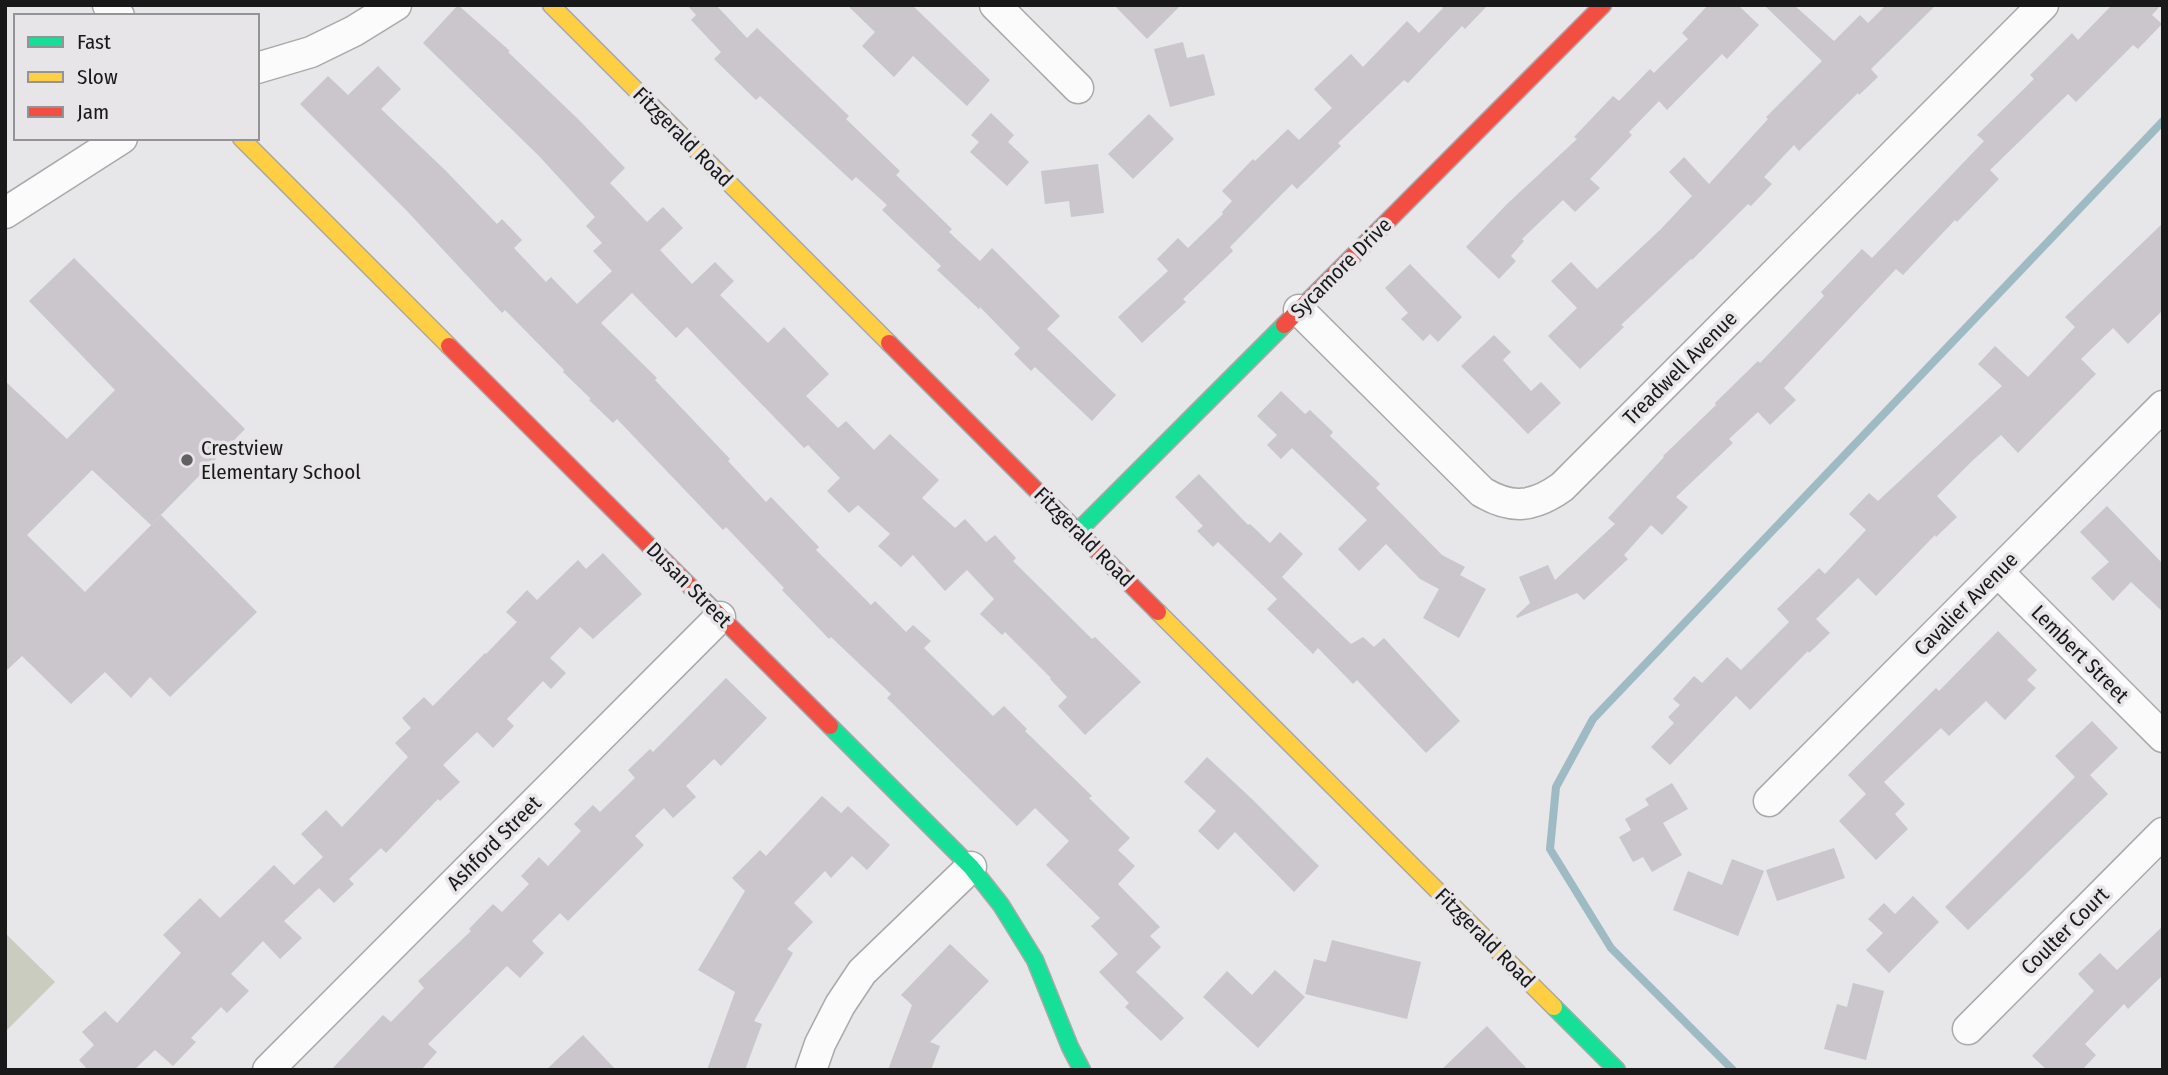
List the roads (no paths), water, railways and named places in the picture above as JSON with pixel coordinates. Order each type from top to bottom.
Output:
[{"type":"main road","name":"Fitzgerald Road","points":[[551,5],[1616,1070]]},
{"type":"main road","name":"Sycamore Drive","points":[[1078,531],[1603,5]]},
{"type":"main road","name":"Dusan Street","points":[[243,140],[971,867],[1001,902],[1026,941],[1043,977],[1069,1048],[1082,1070]]},
{"type":"street","points":[[259,67],[311,52],[355,31],[396,5]]},
{"type":"street","points":[[995,5],[1078,88]]},
{"type":"street","name":"Treadwell Avenue","points":[[1299,310],[1482,492],[1493,499],[1514,505],[1530,504],[1547,498],[1562,487],[2043,5]]},
{"type":"street","points":[[5,212],[119,140]]},
{"type":"street","name":"Cavalier Avenue","points":[[1769,801],[2163,407]]},
{"type":"street","name":"Lembert Street","points":[[1997,572],[2163,737]]},
{"type":"street","name":"Ashford Street","points":[[268,1070],[720,617]]},
{"type":"street","name":"Coulter Court","points":[[1968,1029],[2163,834]]},
{"type":"street","points":[[811,1070],[835,1014],[862,972],[971,867]]},
{"type":"waterway","points":[[1733,1070],[1611,948],[1550,849],[1556,787],[1593,719],[2163,121]]},
{"type":"place","name":"Crestview Elementary School","points":[[187,460]]}]
